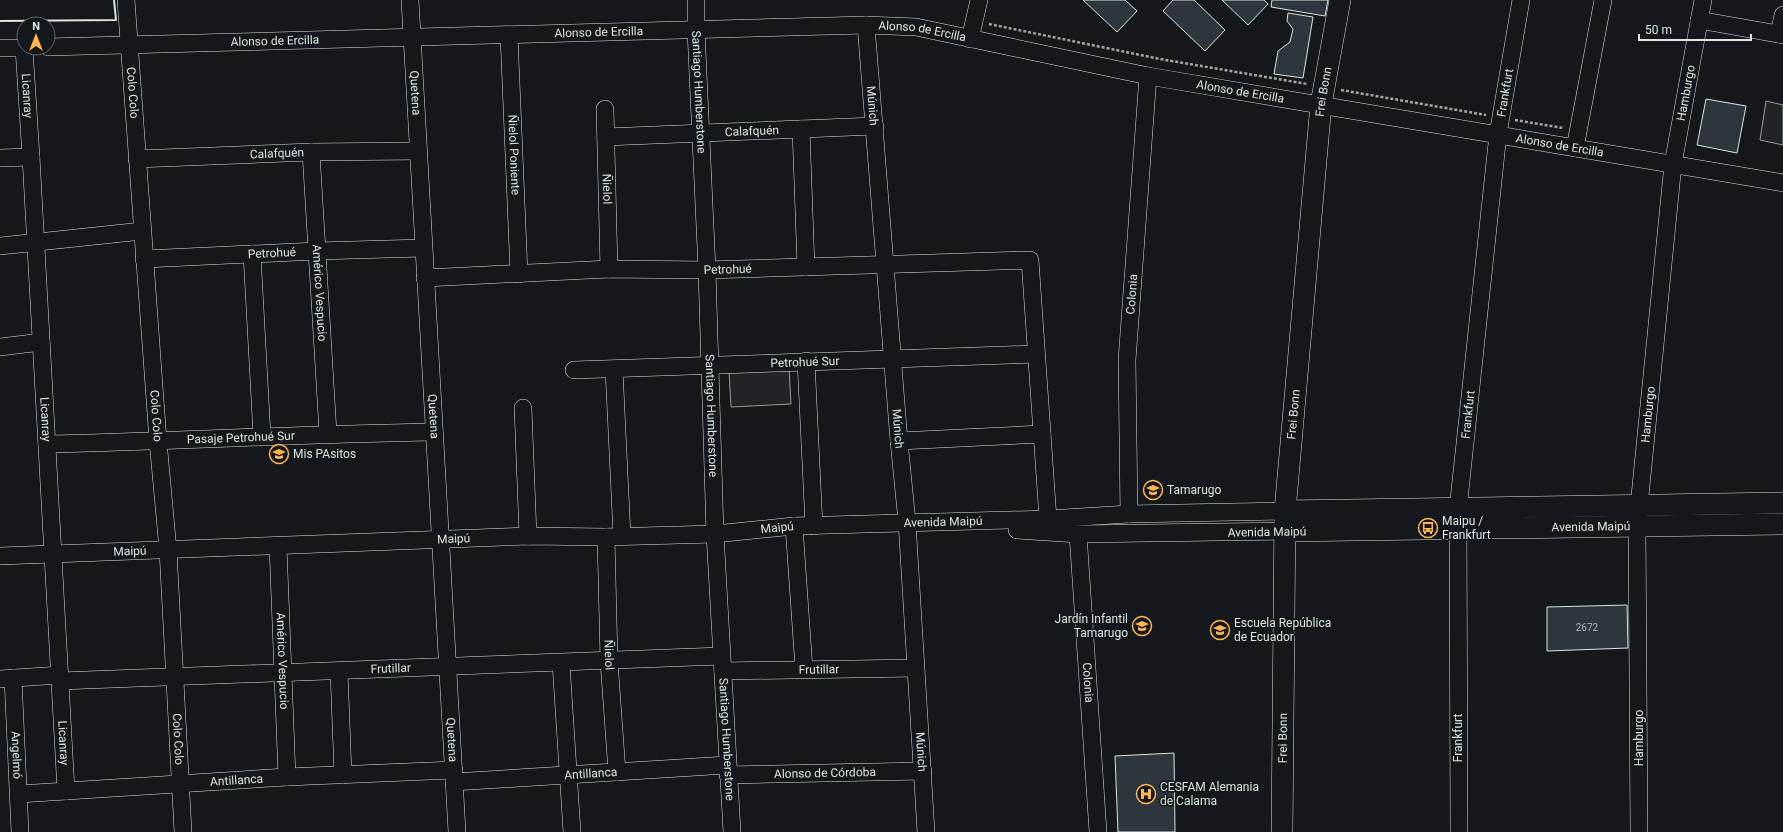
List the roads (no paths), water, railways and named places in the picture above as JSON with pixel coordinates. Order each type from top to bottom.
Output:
[{"type":"main road","name":"Frei Bonn","points":[[1282,832],[1285,511],[1322,95],[1340,0]]},
{"type":"main road","name":"Avenida Maipú","points":[[1285,532],[1458,529],[1638,516],[1783,503]]},
{"type":"main road","name":"Avenida Maipú","points":[[1285,511],[1458,509],[1638,516],[1783,524]]},
{"type":"street","name":"Colo Colo","points":[[126,0],[144,259],[168,550],[183,832]]},
{"type":"street","name":"Quetena","points":[[410,0],[457,832]]},
{"type":"street","name":"Santiago Humberstone","points":[[696,0],[696,30],[707,270],[715,534],[732,832]]},
{"type":"street","points":[[970,39],[978,0]]},
{"type":"street","name":"Frankfurt","points":[[1459,832],[1458,509],[1499,126],[1521,0]]},
{"type":"street","points":[[1575,148],[1603,0]]},
{"type":"street","name":"Hamburgo","points":[[1639,832],[1638,516],[1673,164],[1703,0]]},
{"type":"street","points":[[1699,20],[1781,35],[1783,15]]},
{"type":"street","name":"Alonso de Ercilla","points":[[56,47],[866,25],[916,27],[1148,76],[1322,95],[1499,126],[1575,148],[1783,183]]},
{"type":"street","name":"Múnich","points":[[866,25],[899,441],[907,522],[926,832]]},
{"type":"street","name":"Ñielol Poniente","points":[[509,35],[519,274]]},
{"type":"street","points":[[0,48],[16,48]]},
{"type":"street","name":"Licanray","points":[[25,56],[66,791]]},
{"type":"street","name":"Colonia","points":[[1129,514],[1127,360],[1148,76]]},
{"type":"street","name":"Ñielol","points":[[605,109],[609,269]]},
{"type":"street","name":"Calafquén","points":[[606,137],[874,126]]},
{"type":"street","points":[[801,129],[806,267]]},
{"type":"street","name":"Calafquén","points":[[137,159],[311,152],[418,151]]},
{"type":"street","name":"Américo Vespucio","points":[[311,152],[328,434]]},
{"type":"street","points":[[0,158],[31,157]]},
{"type":"street","points":[[0,246],[142,231]]},
{"type":"street","name":"Petrohué","points":[[144,259],[423,248]]},
{"type":"street","points":[[252,254],[262,436]]},
{"type":"street","name":"Petrohué","points":[[425,278],[609,269],[707,270],[1030,260],[1036,354]]},
{"type":"street","points":[[0,347],[41,342]]},
{"type":"street","points":[[1036,354],[1048,519]]},
{"type":"street","name":"Petrohué Sur","points":[[574,370],[709,364],[1036,354]]},
{"type":"street","points":[[806,361],[814,526]]},
{"type":"street","name":"Ñielol","points":[[614,369],[614,537],[609,661],[617,772]]},
{"type":"street","points":[[523,408],[528,536]]},
{"type":"street","name":"Pasaje Petrohué Sur","points":[[47,444],[262,436],[434,432]]},
{"type":"street","points":[[899,441],[1042,434]]},
{"type":"street","name":"Avenida Maipú","points":[[907,522],[1048,519],[1129,514],[1285,511]]},
{"type":"street","name":"Avenida Maipú","points":[[907,522],[1078,534],[1285,532]]},
{"type":"street","name":"Maipú","points":[[0,556],[528,536],[614,537],[715,534],[794,526],[907,522]]},
{"type":"street","points":[[794,526],[804,669]]},
{"type":"street","name":"Colonia","points":[[1078,534],[1098,832]]},
{"type":"street","name":"Américo Vespucio","points":[[278,546],[287,777]]},
{"type":"street","name":"Frutillar","points":[[7,678],[175,677],[609,661],[722,663],[804,669],[915,668]]},
{"type":"street","points":[[562,663],[572,832]]},
{"type":"street","points":[[339,671],[343,775]]},
{"type":"street","name":"Angelmó","points":[[7,678],[19,794],[20,832]]},
{"type":"street","name":"Antillanca","points":[[19,794],[287,777],[343,775],[454,776],[728,770]]},
{"type":"street","name":"Alonso de Córdoba","points":[[728,770],[923,771]]},
{"type":"place","name":"Mis PAsitos","points":[[279,454]]},
{"type":"place","name":"Tamarugo","points":[[1153,490]]},
{"type":"place","name":"Maipu / Frankfurt","points":[[1428,528]]},
{"type":"place","name":"Jardín Infantil Tamarugo","points":[[1142,626]]},
{"type":"place","name":"Escuela República de Ecuador","points":[[1220,630]]},
{"type":"place","name":"CESFAM Alemania de Calama","points":[[1146,794]]}]
